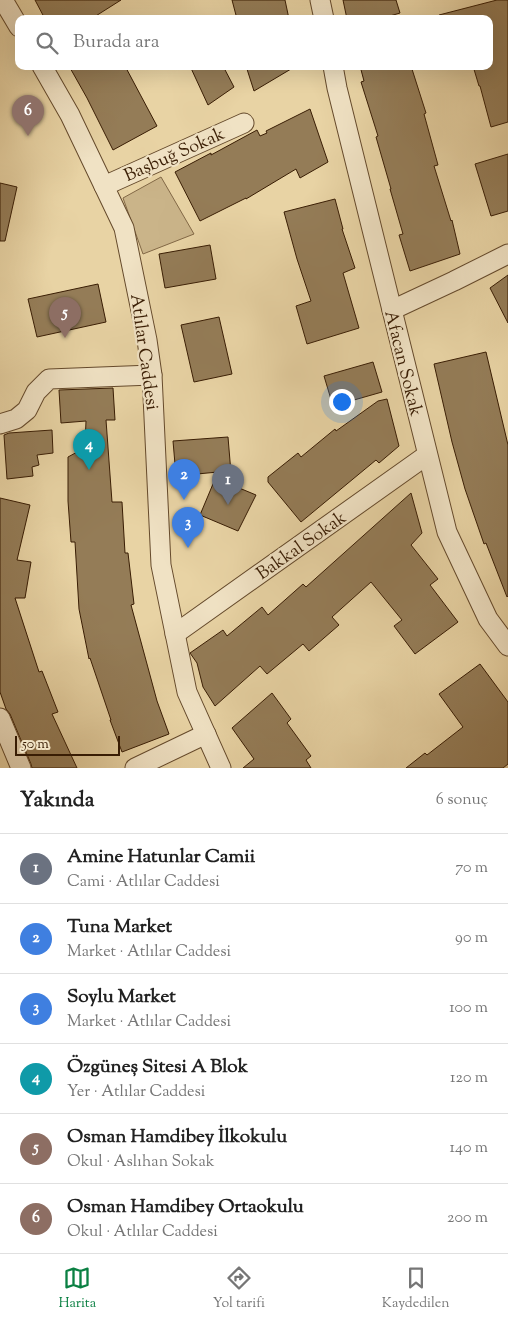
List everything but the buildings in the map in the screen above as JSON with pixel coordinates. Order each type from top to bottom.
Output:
[{"type":"street","points":[[3,0],[15,20]]},
{"type":"street","points":[[320,0],[323,15]]},
{"type":"street","name":"Atlılar Caddesi","points":[[44,70],[70,115],[124,228],[147,340],[152,375],[161,565],[187,692],[221,768]]},
{"type":"street","name":"Afacan Sokak","points":[[334,70],[447,532],[488,619],[508,646]]},
{"type":"street","name":"Başbuğ Sokak","points":[[104,186],[244,123]]},
{"type":"street","points":[[392,310],[508,254]]},
{"type":"street","points":[[0,424],[16,419],[27,410],[36,392],[49,379],[152,375]]},
{"type":"street","name":"Bakkal Sokak","points":[[175,634],[427,455]]},
{"type":"street","points":[[0,718],[21,768]]},
{"type":"street","points":[[136,768],[206,734]]},
{"type":"shaded area","points":[[161,177],[194,234],[143,254],[123,198]]},
{"type":"place","name":"Osman Hamdibey Ortaokulu","points":[[28,136]]},
{"type":"place","name":"Osman Hamdibey İlkokulu","points":[[65,338]]},
{"type":"place","name":"Özgüneş Sitesi A Blok","points":[[89,470]]},
{"type":"place","name":"Tuna Market","points":[[184,500]]},
{"type":"place","name":"Amine Hatunlar Camii","points":[[228,505]]},
{"type":"place","name":"Soylu Market","points":[[188,548]]}]
